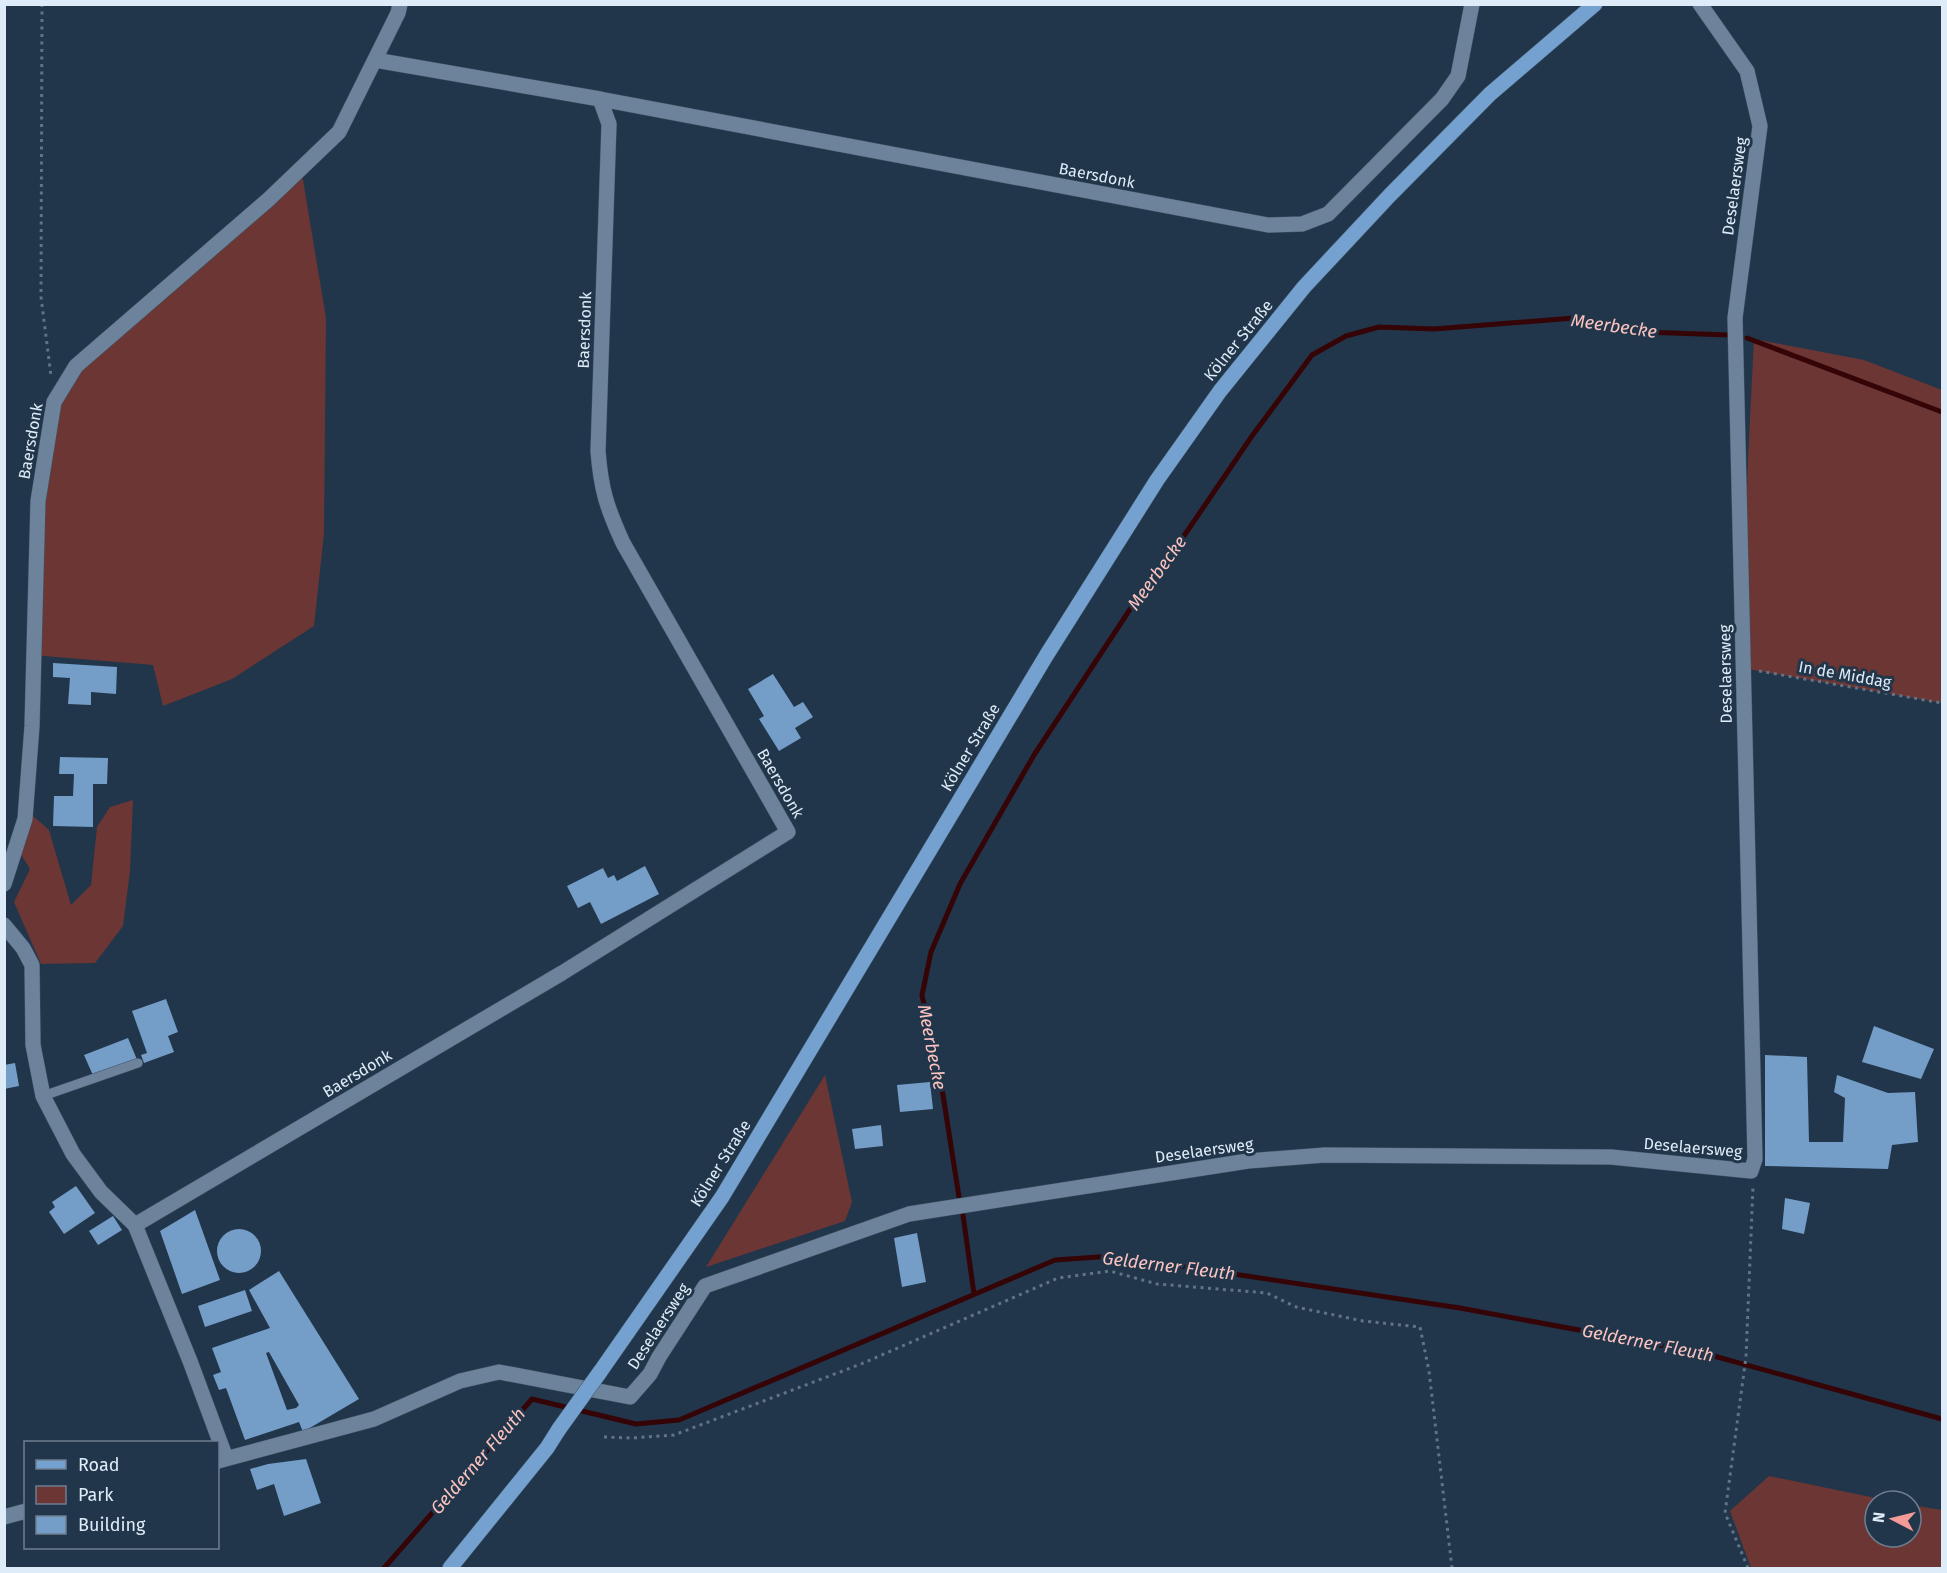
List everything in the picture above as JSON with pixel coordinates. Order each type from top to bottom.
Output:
[{"type":"main road","name":"Kölner Straße","points":[[450,1569],[547,1448],[722,1197],[1046,656],[1157,480],[1220,391],[1304,287],[1389,195],[1490,94],[1595,4]]},
{"type":"street","name":"Baersdonk","points":[[4,884],[10,853],[25,819],[32,726],[39,501],[54,402],[76,366],[269,199],[339,132],[398,13],[400,4]]},
{"type":"street","name":"Baersdonk","points":[[375,60],[600,99],[1268,225],[1302,224],[1328,214],[1442,99],[1458,76],[1472,4]]},
{"type":"street","name":"Deselaersweg","points":[[222,1459],[374,1419],[460,1381],[499,1372],[630,1397],[650,1374],[705,1286],[909,1214],[1248,1161],[1325,1155],[1611,1157],[1751,1171],[1755,1159],[1735,318],[1760,126],[1747,71],[1700,4]]},
{"type":"street","name":"Baersdonk","points":[[135,1225],[562,973],[788,832],[623,543],[609,512],[601,483],[598,451],[609,124],[600,99]]},
{"type":"street","points":[[4,925],[23,948],[32,965],[33,1045],[43,1096],[73,1154],[101,1192],[135,1225],[190,1362],[216,1441]]},
{"type":"street","points":[[4,1517],[24,1512]]},
{"type":"lane","points":[[43,1096],[138,1063]]},
{"type":"path","points":[[42,4],[41,297],[54,402]]},
{"type":"path","name":"In de Middag","points":[[1742,668],[1942,703]]},
{"type":"path","points":[[1748,1569],[1725,1513],[1746,1357],[1753,1186],[1751,1171]]},
{"type":"path","points":[[604,1437],[675,1435],[861,1364],[1058,1278],[1110,1271],[1157,1284],[1267,1293],[1296,1307],[1363,1321],[1420,1327],[1429,1371],[1452,1569]]},
{"type":"green space","points":[[302,174],[326,318],[324,533],[314,626],[232,679],[163,706],[153,665],[32,655],[39,504],[57,401],[77,367]]},
{"type":"green space","points":[[1754,339],[1864,360],[1942,390],[1942,703],[1742,668]]},
{"type":"green space","points":[[133,800],[130,871],[123,926],[95,963],[41,964],[14,902],[30,869],[20,853],[32,815],[49,830],[71,905],[91,885],[97,827],[110,807]]},
{"type":"green space","points":[[825,1075],[852,1202],[845,1221],[706,1267]]},
{"type":"green space","points":[[1769,1476],[1863,1495],[1863,1549],[1923,1549],[1923,1507],[1942,1510],[1942,1568],[1751,1568],[1730,1511]]},
{"type":"building","points":[[53,663],[117,667],[116,694],[91,692],[91,705],[68,704],[70,678],[53,677]]},
{"type":"building","points":[[773,674],[794,707],[803,702],[813,717],[795,728],[801,738],[779,751],[759,719],[764,716],[748,689]]},
{"type":"building","points":[[60,757],[108,758],[107,784],[93,784],[93,827],[53,826],[54,796],[73,796],[74,774],[59,774]]},
{"type":"building","points":[[645,866],[659,894],[601,924],[590,902],[578,908],[567,886],[603,868],[608,878],[614,875],[617,881]]},
{"type":"building","points":[[166,999],[178,1032],[168,1036],[174,1052],[144,1063],[141,1055],[147,1053],[132,1011]]},
{"type":"building","points":[[1874,1026],[1934,1049],[1921,1079],[1862,1062]]},
{"type":"building","points":[[128,1038],[138,1062],[95,1080],[84,1055]]},
{"type":"building","points":[[1765,1055],[1807,1057],[1809,1142],[1843,1142],[1845,1098],[1834,1092],[1837,1075],[1888,1093],[1915,1092],[1918,1142],[1892,1145],[1888,1169],[1765,1166]]},
{"type":"building","points":[[15,1063],[19,1086],[4,1089],[4,1065]]},
{"type":"building","points":[[930,1082],[933,1109],[900,1112],[897,1085]]},
{"type":"building","points":[[881,1125],[883,1146],[855,1149],[852,1129]]},
{"type":"building","points":[[76,1186],[95,1213],[64,1234],[49,1212],[55,1207],[52,1202]]},
{"type":"building","points":[[1785,1198],[1810,1203],[1804,1234],[1782,1229]]},
{"type":"building","points":[[195,1210],[220,1280],[182,1294],[160,1231]]},
{"type":"building","points":[[113,1216],[122,1230],[98,1245],[89,1231]]},
{"type":"building","points":[[239,1229],[248,1230],[255,1235],[260,1242],[260,1260],[255,1267],[248,1272],[239,1273],[230,1272],[223,1267],[218,1260],[217,1251],[218,1242],[223,1235],[230,1230]]},
{"type":"building","points":[[917,1233],[926,1282],[902,1287],[894,1238]]},
{"type":"building","points":[[279,1271],[359,1399],[303,1432],[299,1422],[245,1440],[226,1388],[219,1390],[213,1375],[221,1372],[212,1348],[270,1328],[249,1290]],"holes":[[[269,1352],[299,1405],[287,1410],[266,1353]]]},
{"type":"building","points":[[245,1290],[252,1311],[205,1327],[198,1306]]},
{"type":"building","points":[[306,1459],[321,1503],[284,1516],[274,1484],[257,1490],[250,1469]]},
{"type":"waterway","name":"Meerbecke","points":[[959,1197],[943,1095],[922,995],[931,952],[960,884],[1034,755],[1150,579],[1173,552],[1252,436],[1312,355],[1346,336],[1379,327],[1434,329],[1574,318],[1644,332],[1729,335]]},
{"type":"waterway","name":"Meerbecke","points":[[1747,338],[1942,412]]},
{"type":"waterway","name":"Meerbecke","points":[[963,1215],[974,1294]]},
{"type":"waterway","name":"Gelderner Fleuth","points":[[384,1568],[532,1399],[636,1424],[679,1420],[1055,1260],[1113,1256],[1460,1308],[1703,1353],[1942,1419]]}]
